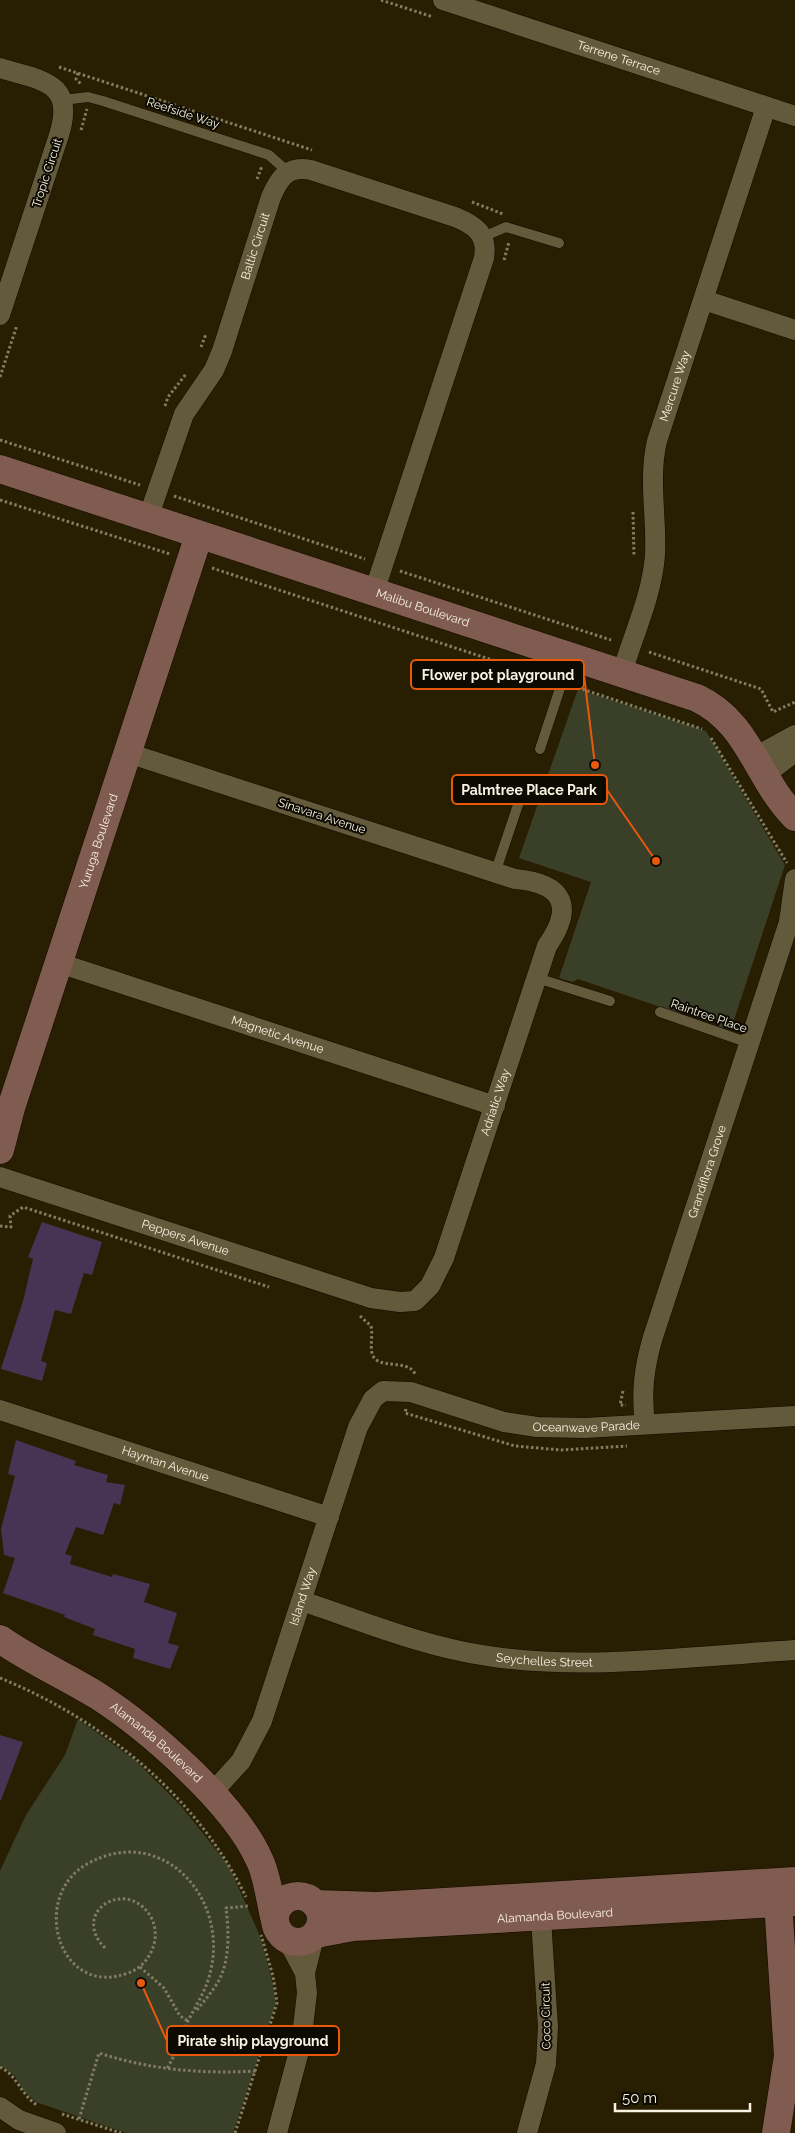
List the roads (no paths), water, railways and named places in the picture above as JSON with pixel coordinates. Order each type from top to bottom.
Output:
[{"type":"street","name":"Terrene Terrace","points":[[443,0],[795,116]]},
{"type":"street","points":[[0,68],[52,86],[63,100]]},
{"type":"street","name":"Tropic Circuit","points":[[0,315],[63,123],[65,108],[63,100]]},
{"type":"street","name":"Mercure Way","points":[[622,673],[646,601],[653,571],[655,543],[652,482],[655,452],[766,106]]},
{"type":"street","points":[[288,172],[298,169],[311,170],[455,217],[474,226],[483,237],[485,250],[480,270],[374,592]]},
{"type":"street","name":"Baltic Circuit","points":[[148,518],[184,414],[214,370],[220,357],[271,197],[281,178],[288,172]]},
{"type":"street","points":[[704,300],[795,330]]},
{"type":"street","name":"Malibu Boulevard","points":[[0,469],[686,694],[718,710],[737,729],[782,801],[795,817]]},
{"type":"street","name":"Yuruga Boulevard","points":[[0,1150],[11,1108],[199,534]]},
{"type":"street","points":[[760,766],[795,735]]},
{"type":"street","name":"Sinavara Avenue","points":[[128,752],[495,873],[544,884],[553,903]]},
{"type":"street","points":[[760,766],[795,752]]},
{"type":"street","name":"Grandiflora Grove","points":[[645,1424],[642,1389],[650,1347],[792,915],[791,871]]},
{"type":"street","name":"Adriatic Way","points":[[419,1307],[444,1258],[547,946],[560,922],[562,914],[553,903]]},
{"type":"street","name":"Magnetic Avenue","points":[[59,963],[495,1106]]},
{"type":"street","name":"Peppers Avenue","points":[[0,1177],[371,1298],[419,1307]]},
{"type":"street","name":"Oceanwave Parade","points":[[383,1391],[411,1392],[476,1414],[519,1425],[562,1428],[795,1416]]},
{"type":"street","name":"Island Way","points":[[211,1794],[241,1761],[255,1735],[302,1601],[358,1428],[373,1399],[383,1391]]},
{"type":"street","name":"Hayman Avenue","points":[[0,1410],[329,1517]]},
{"type":"street","name":"Seychelles Street","points":[[302,1601],[440,1646],[487,1656],[513,1659],[547,1662],[637,1660],[795,1650]]},
{"type":"street","name":"Alamanda Boulevard","points":[[0,1639],[12,1654],[76,1683],[119,1710],[163,1746],[242,1828],[260,1860],[310,1900],[377,1906],[540,1906]]},
{"type":"street","name":"Alamanda Boulevard","points":[[260,1860],[267,1925]]},
{"type":"street","points":[[776,2133],[788,2056],[786,1892]]},
{"type":"street","name":"Alamanda Boulevard","points":[[306,1938],[353,1927],[540,1906],[786,1892]]},
{"type":"street","points":[[277,2133],[301,2044],[307,1993],[305,1973],[306,1938],[321,1922],[321,1916],[310,1900],[291,1896],[285,1899],[267,1925],[277,1931],[306,1938]]},
{"type":"street","name":"Coco Circuit","points":[[527,2133],[546,2064],[548,2027],[540,1906]]},
{"type":"street","points":[[0,2107],[19,2120],[56,2133]]},
{"type":"lane","name":"Reefside Way","points":[[63,100],[92,97],[270,155],[288,172]]},
{"type":"lane","points":[[483,237],[506,227],[558,243]]},
{"type":"lane","points":[[540,749],[571,656]]},
{"type":"lane","points":[[495,873],[521,796]]},
{"type":"lane","points":[[537,978],[610,1001]]},
{"type":"lane","name":"Raintree Place","points":[[660,1012],[750,1043]]},
{"type":"place","name":"Flower pot playground","points":[[595,765]]},
{"type":"place","name":"Palmtree Place Park","points":[[656,861]]},
{"type":"place","name":"Pirate ship playground","points":[[141,1983]]}]
